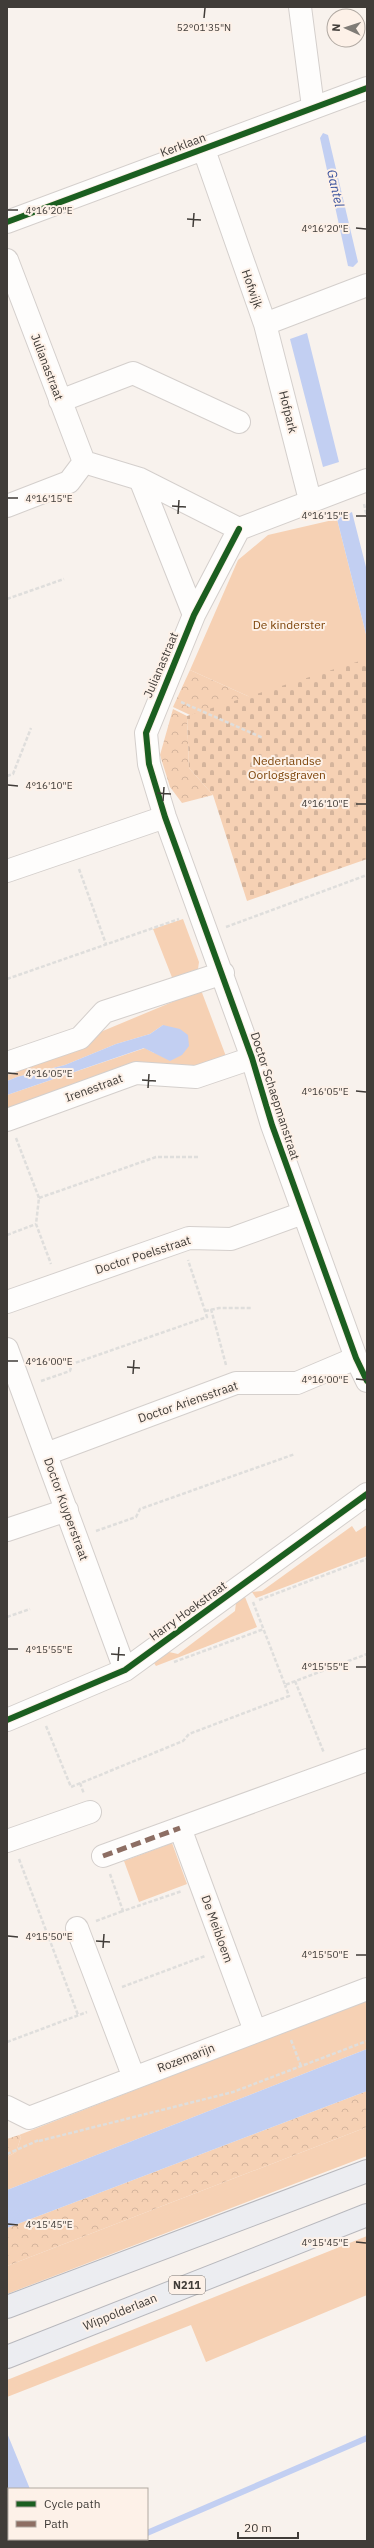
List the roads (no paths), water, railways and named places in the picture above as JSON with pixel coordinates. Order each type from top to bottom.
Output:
[{"type":"main road","points":[[7,2307],[367,2172]]},
{"type":"main road","name":"Wippolderlaan","points":[[7,2357],[367,2215]]},
{"type":"street","points":[[300,7],[313,107]]},
{"type":"street","name":"Kerklaan","points":[[7,222],[204,150],[313,107],[367,88]]},
{"type":"street","name":"Hofwijk","points":[[204,150],[265,324],[367,285]]},
{"type":"street","name":"Julianastraat","points":[[7,260],[84,462]]},
{"type":"street","name":"Hofpark","points":[[265,324],[310,500]]},
{"type":"street","points":[[60,401],[133,373],[239,422]]},
{"type":"street","points":[[7,506],[69,482],[84,462],[140,479],[239,529],[310,500],[367,480]]},
{"type":"street","points":[[140,479],[194,615]]},
{"type":"street","name":"Julianastraat","points":[[165,817],[149,764],[146,733],[194,615],[239,529]]},
{"type":"street","points":[[7,871],[165,817]]},
{"type":"street","name":"Doctor Schaepmanstraat","points":[[165,817],[223,973],[252,1058],[272,1125],[303,1214],[356,1358],[367,1381]]},
{"type":"street","points":[[7,1064],[80,1038],[104,1012],[223,973]]},
{"type":"street","name":"Irenestraat","points":[[8,1119],[136,1072],[196,1077],[252,1058]]},
{"type":"street","name":"Doctor Poelsstraat","points":[[7,1302],[189,1238],[231,1239],[303,1214]]},
{"type":"street","name":"Doctor Kuyperstraat","points":[[7,1350],[125,1670]]},
{"type":"street","name":"Doctor Ariensstraat","points":[[46,1454],[232,1385],[297,1383],[356,1358]]},
{"type":"street","name":"Harry Hoekstraat","points":[[7,1720],[125,1670],[249,1593],[367,1494]]},
{"type":"street","points":[[7,1530],[67,1510]]},
{"type":"street","points":[[103,1856],[367,1760]]},
{"type":"street","points":[[9,1840],[90,1812]]},
{"type":"street","name":"De Meibloem","points":[[180,1828],[255,2031]]},
{"type":"street","points":[[77,1928],[134,2078]]},
{"type":"street","name":"Rozemarijn","points":[[7,2107],[29,2118],[367,1989]]},
{"type":"water","name":"Gantel","points":[[323,133],[328,135],[358,262],[353,267],[348,266],[320,138]]},
{"type":"water","points":[[307,333],[339,462],[323,467],[290,339]]},
{"type":"water","points":[[352,512],[367,571],[367,638],[337,519]]},
{"type":"water","points":[[163,1025],[180,1029],[188,1035],[189,1046],[182,1055],[170,1061],[144,1048],[7,1095],[7,1081],[65,1065],[116,1044],[150,1034]]},
{"type":"water","points":[[367,2049],[367,2091],[7,2228],[7,2190]]},
{"type":"water","points":[[7,2433],[30,2488],[8,2488],[8,2540],[20,2540],[7,2541]]},
{"type":"waterway","points":[[148,2533],[367,2438]]},
{"type":"park label","name":"De kinderster","points":[[289,625]]},
{"type":"park label","name":"Nederlandse Oorlogsgraven","points":[[287,768]]}]
